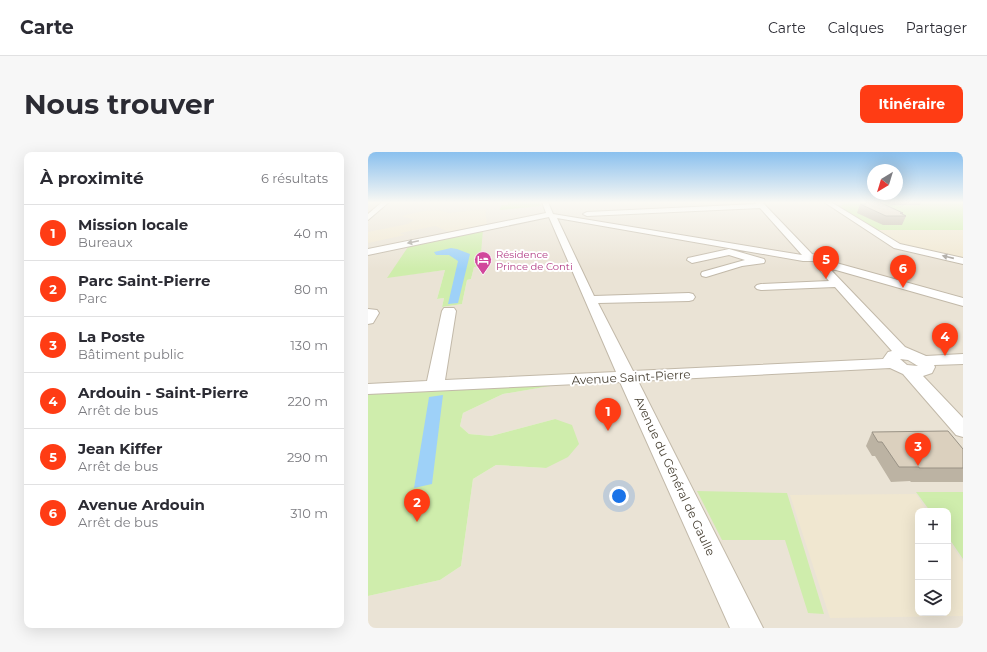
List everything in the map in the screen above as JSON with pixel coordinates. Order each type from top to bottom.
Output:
[{"type":"street","points":[[368,252],[499,224]]},
{"type":"street","name":"Avenue du Général de Gaulle","points":[[557,224],[590,300],[747,628]]},
{"type":"street","points":[[613,224],[741,249],[814,261],[963,302]]},
{"type":"street","points":[[779,224],[900,350],[963,430]]},
{"type":"street","points":[[862,224],[897,246],[963,261]]},
{"type":"street","points":[[683,229],[688,235],[688,238]]},
{"type":"street","points":[[692,260],[729,252],[760,261],[742,262],[706,274]]},
{"type":"street","points":[[814,261],[891,348],[927,378],[963,417]]},
{"type":"street","points":[[761,287],[833,284]]},
{"type":"street","points":[[590,300],[689,296]]},
{"type":"street","points":[[434,385],[449,311]]},
{"type":"street","points":[[368,313],[372,313],[368,320]]},
{"type":"street","name":"Avenue Saint-Pierre","points":[[368,389],[963,359]]},
{"type":"shaded area","points":[[368,224],[963,224],[963,628],[368,628],[368,596],[440,580],[461,566],[473,479],[496,465],[546,468],[555,419],[491,436],[469,434],[460,426],[463,413],[503,394],[561,384],[368,391]],"holes":[[[483,229],[471,279],[467,280],[462,304],[442,307],[444,298],[437,299],[445,270],[388,277]]]},
{"type":"shaded area","points":[[407,224],[487,224],[487,226],[452,233],[435,226],[400,233],[405,235],[368,243],[368,232]]},
{"type":"shaded area","points":[[876,230],[963,230],[963,259],[900,244]]},
{"type":"shaded area","points":[[916,494],[925,508],[915,508],[915,616],[951,616],[951,544],[963,562],[963,616],[830,618],[790,495]]},
{"type":"green space","points":[[866,224],[963,224],[963,230],[876,230]]},
{"type":"green space","points":[[483,229],[480,266],[474,267],[471,279],[467,280],[462,304],[442,307],[444,298],[437,299],[445,270],[387,278],[410,244]]},
{"type":"green space","points":[[562,384],[503,394],[463,413],[460,426],[469,434],[491,436],[555,419],[572,425],[579,444],[568,457],[546,468],[496,465],[473,479],[461,566],[440,580],[368,596],[368,391]]},
{"type":"green space","points":[[697,491],[787,493],[824,614],[808,613],[785,540],[722,540]]},
{"type":"green space","points":[[916,492],[963,492],[963,559],[951,541],[951,508],[928,508]]},
{"type":"water","points":[[451,248],[470,254],[458,303],[448,304],[458,261],[449,255],[436,255],[434,252]]},
{"type":"water","points":[[443,395],[432,484],[414,488],[429,397]]},
{"type":"building","points":[[948,431],[963,449],[963,468],[899,467],[882,442],[878,442],[872,432]]},
{"type":"place","name":"Résidence Prince de Conti","points":[[483,275]]},
{"type":"place","name":"Jean Kiffer","points":[[826,279]]},
{"type":"place","name":"Avenue Ardouin","points":[[903,288]]},
{"type":"place","name":"Ardouin - Saint-Pierre","points":[[945,356]]},
{"type":"place","name":"Mission locale","points":[[608,431]]},
{"type":"place","name":"La Poste","points":[[918,466]]},
{"type":"place","name":"Parc Saint-Pierre","points":[[417,522]]}]
